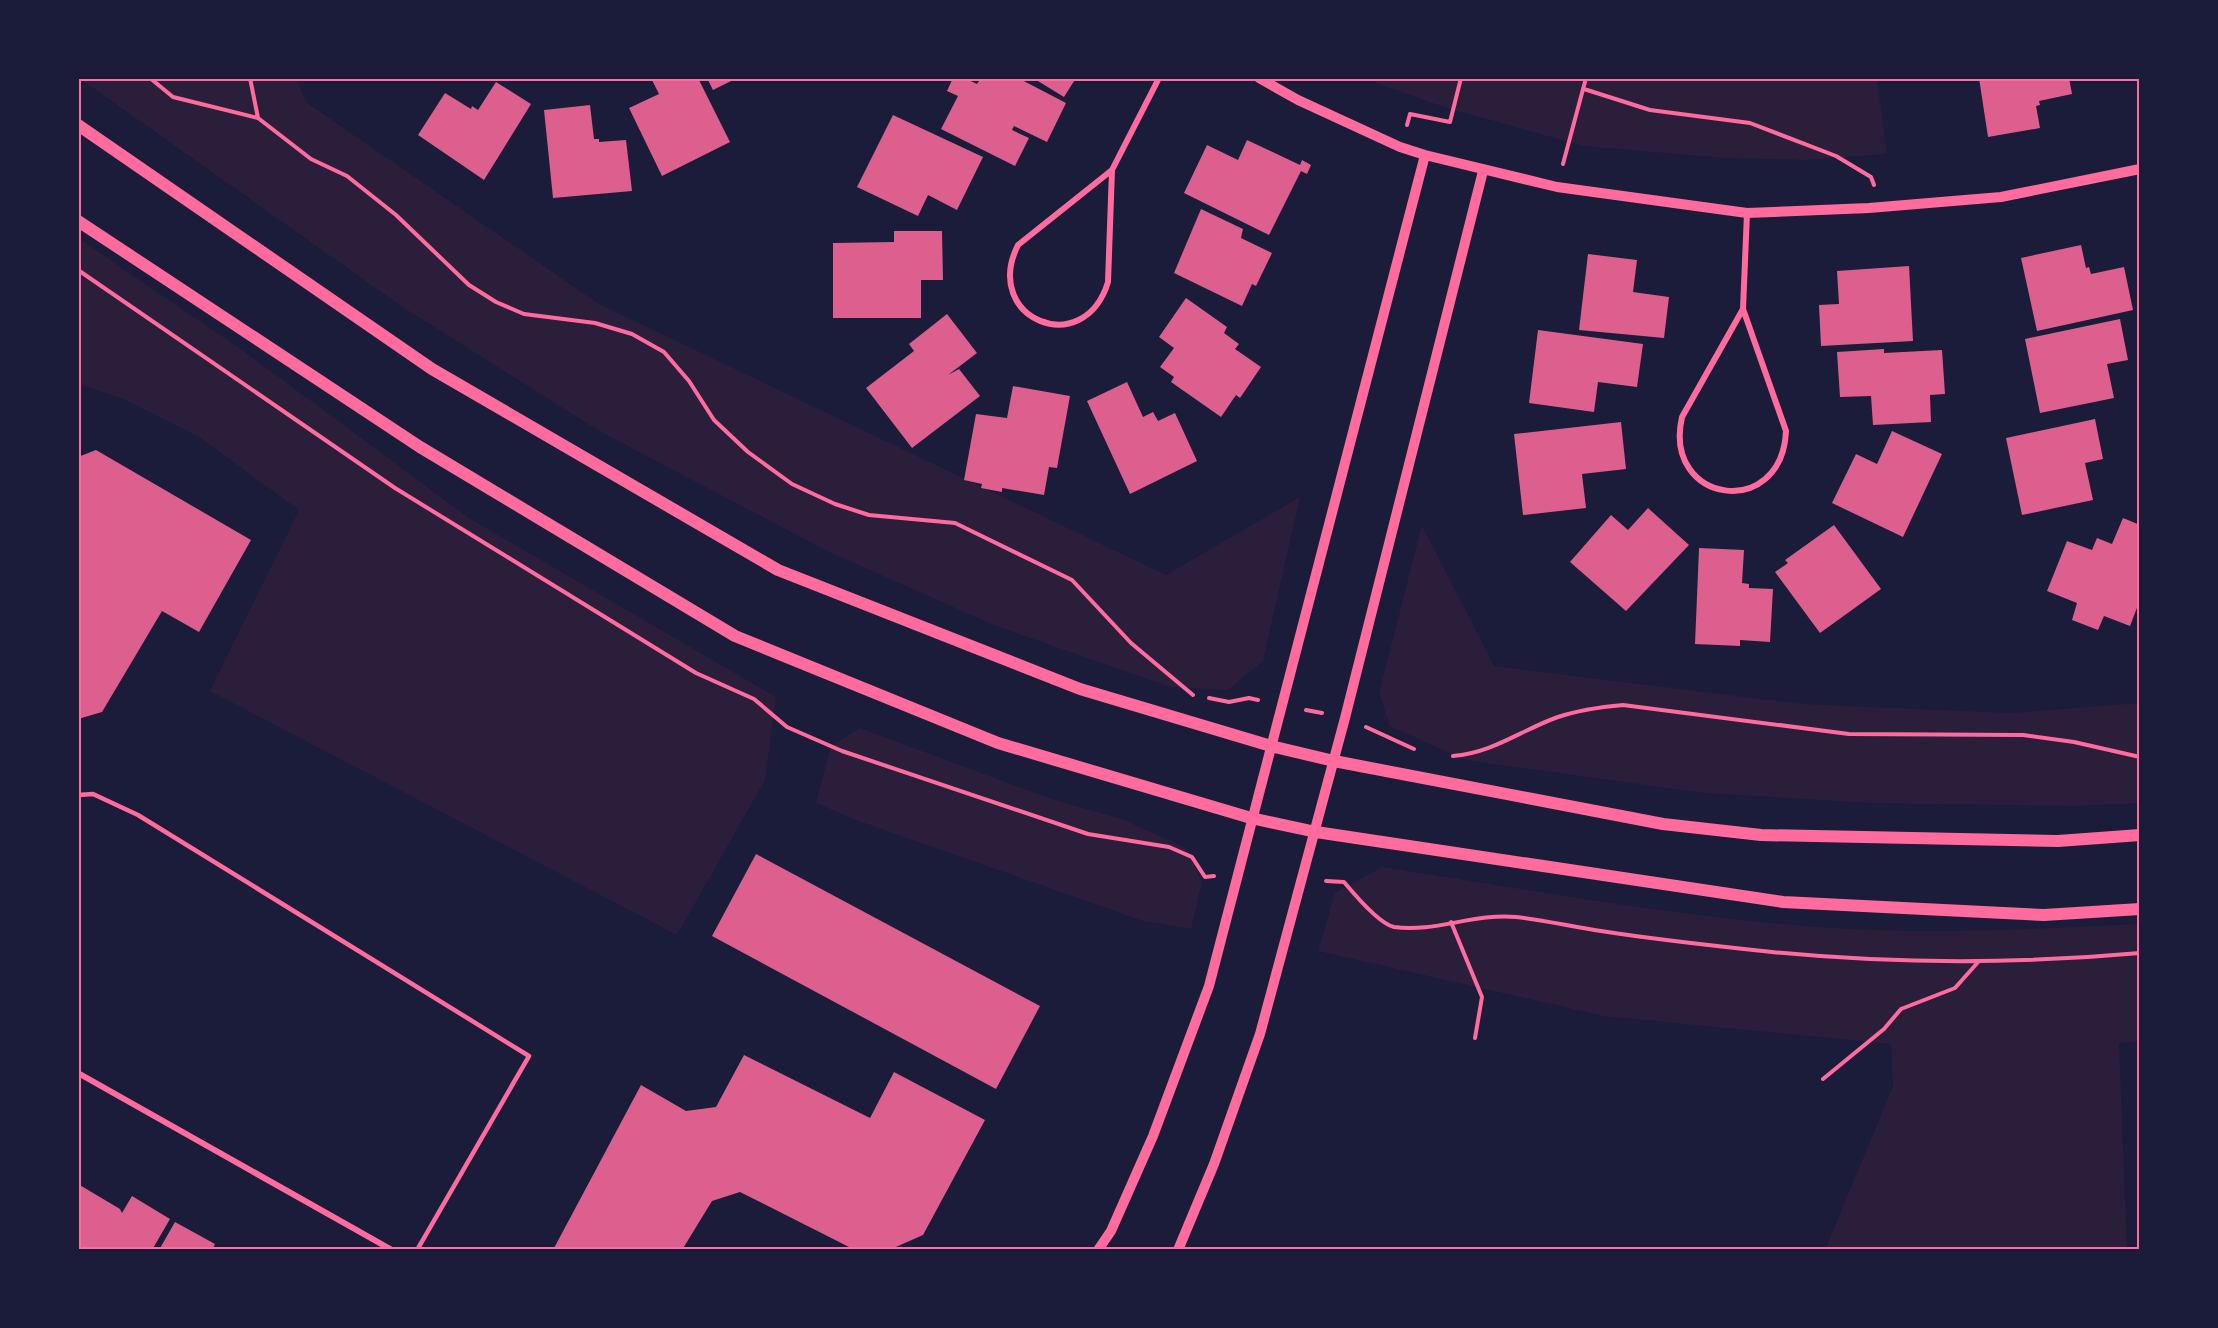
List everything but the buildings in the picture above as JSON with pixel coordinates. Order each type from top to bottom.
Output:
[{"type":"main road","points":[[78,125],[432,369],[778,570],[1080,689],[1271,746],[1664,824],[1761,835],[2058,841],[2140,835]]},
{"type":"main road","points":[[78,221],[420,447],[735,636],[998,742],[1251,818],[1316,832],[1783,902],[2044,915],[2140,909]]},
{"type":"street","points":[[1112,170],[1108,282],[1104,297],[1082,320],[1067,324],[1051,324],[1036,320],[1022,309],[1013,295],[1008,278],[1010,261],[1018,245],[1112,170],[1159,78]]},
{"type":"street","points":[[1260,78],[1298,100],[1400,147],[1425,155],[1483,171],[1557,187],[1747,213],[1880,207],[2001,198],[2140,169]]},
{"type":"street","points":[[1098,1250],[1111,1231],[1153,1136],[1209,986],[1425,155]]},
{"type":"street","points":[[1178,1250],[1214,1164],[1260,1034],[1316,832],[1483,171]]},
{"type":"street","points":[[1743,309],[1682,417],[1678,434],[1680,452],[1688,468],[1709,485],[1734,492],[1752,488],[1767,479],[1782,457],[1786,431],[1743,309],[1747,213]]},
{"type":"street","points":[[78,1073],[392,1250]]},
{"type":"lane","points":[[78,795],[93,794],[138,815],[529,1056],[417,1250]]},
{"type":"path","points":[[150,78],[172,97],[258,118],[311,159],[347,176],[396,215],[470,285],[496,302],[524,314],[595,323],[614,328],[632,334],[664,352],[689,381],[714,420],[748,453],[792,484],[835,504],[869,514],[955,523],[1071,580],[1131,643],[1193,695],[1229,702],[1249,698],[1345,718],[1424,753]]},
{"type":"path","points":[[250,78],[258,118]]},
{"type":"path","points":[[1400,147],[1410,114],[1450,122],[1461,78]]},
{"type":"path","points":[[1557,187],[1586,78]]},
{"type":"path","points":[[1584,89],[1650,110],[1731,120],[1780,133],[1836,156],[1871,177],[1880,207]]},
{"type":"path","points":[[1443,757],[1496,747],[1556,717],[1588,709],[1623,705],[1849,734],[2023,735],[2074,741],[2140,757]]},
{"type":"path","points":[[1302,879],[1344,882],[1371,911],[1392,927],[1416,928],[1483,916],[1516,917],[1636,936],[1773,952],[1927,961],[2074,959],[2140,953]]},
{"type":"path","points":[[1451,922],[1482,997],[1475,1038]]},
{"type":"path","points":[[1823,1079],[1884,1029],[1901,1009],[1955,988],[1979,960]]},
{"type":"shaded area","points":[[79,78],[296,78],[306,102],[599,304],[1166,575],[1300,497],[1263,661],[1228,690],[1170,687],[996,626],[827,551],[601,432],[401,306]]},
{"type":"shaded area","points":[[1379,78],[1877,78],[1887,154],[1806,160],[1724,158],[1583,146],[1441,106],[1376,83]]},
{"type":"shaded area","points":[[78,238],[245,352],[469,518],[776,697],[765,780],[677,935],[210,691],[299,510],[199,437],[125,400],[82,385],[78,387]]},
{"type":"shaded area","points":[[1422,525],[1494,666],[1802,704],[2011,713],[2140,703],[2140,803],[2074,806],[1871,803],[1704,793],[1465,760],[1390,726],[1379,693]]},
{"type":"shaded area","points":[[860,728],[1046,797],[1124,820],[1186,848],[1202,882],[1191,929],[1143,921],[856,820],[816,803],[831,746]]},
{"type":"shaded area","points":[[1382,867],[1654,909],[1818,927],[1939,931],[2140,924],[2140,1042],[2119,1043],[2127,1250],[1825,1250],[1893,1086],[1891,1044],[1604,1016],[1318,951],[1335,893]]}]
